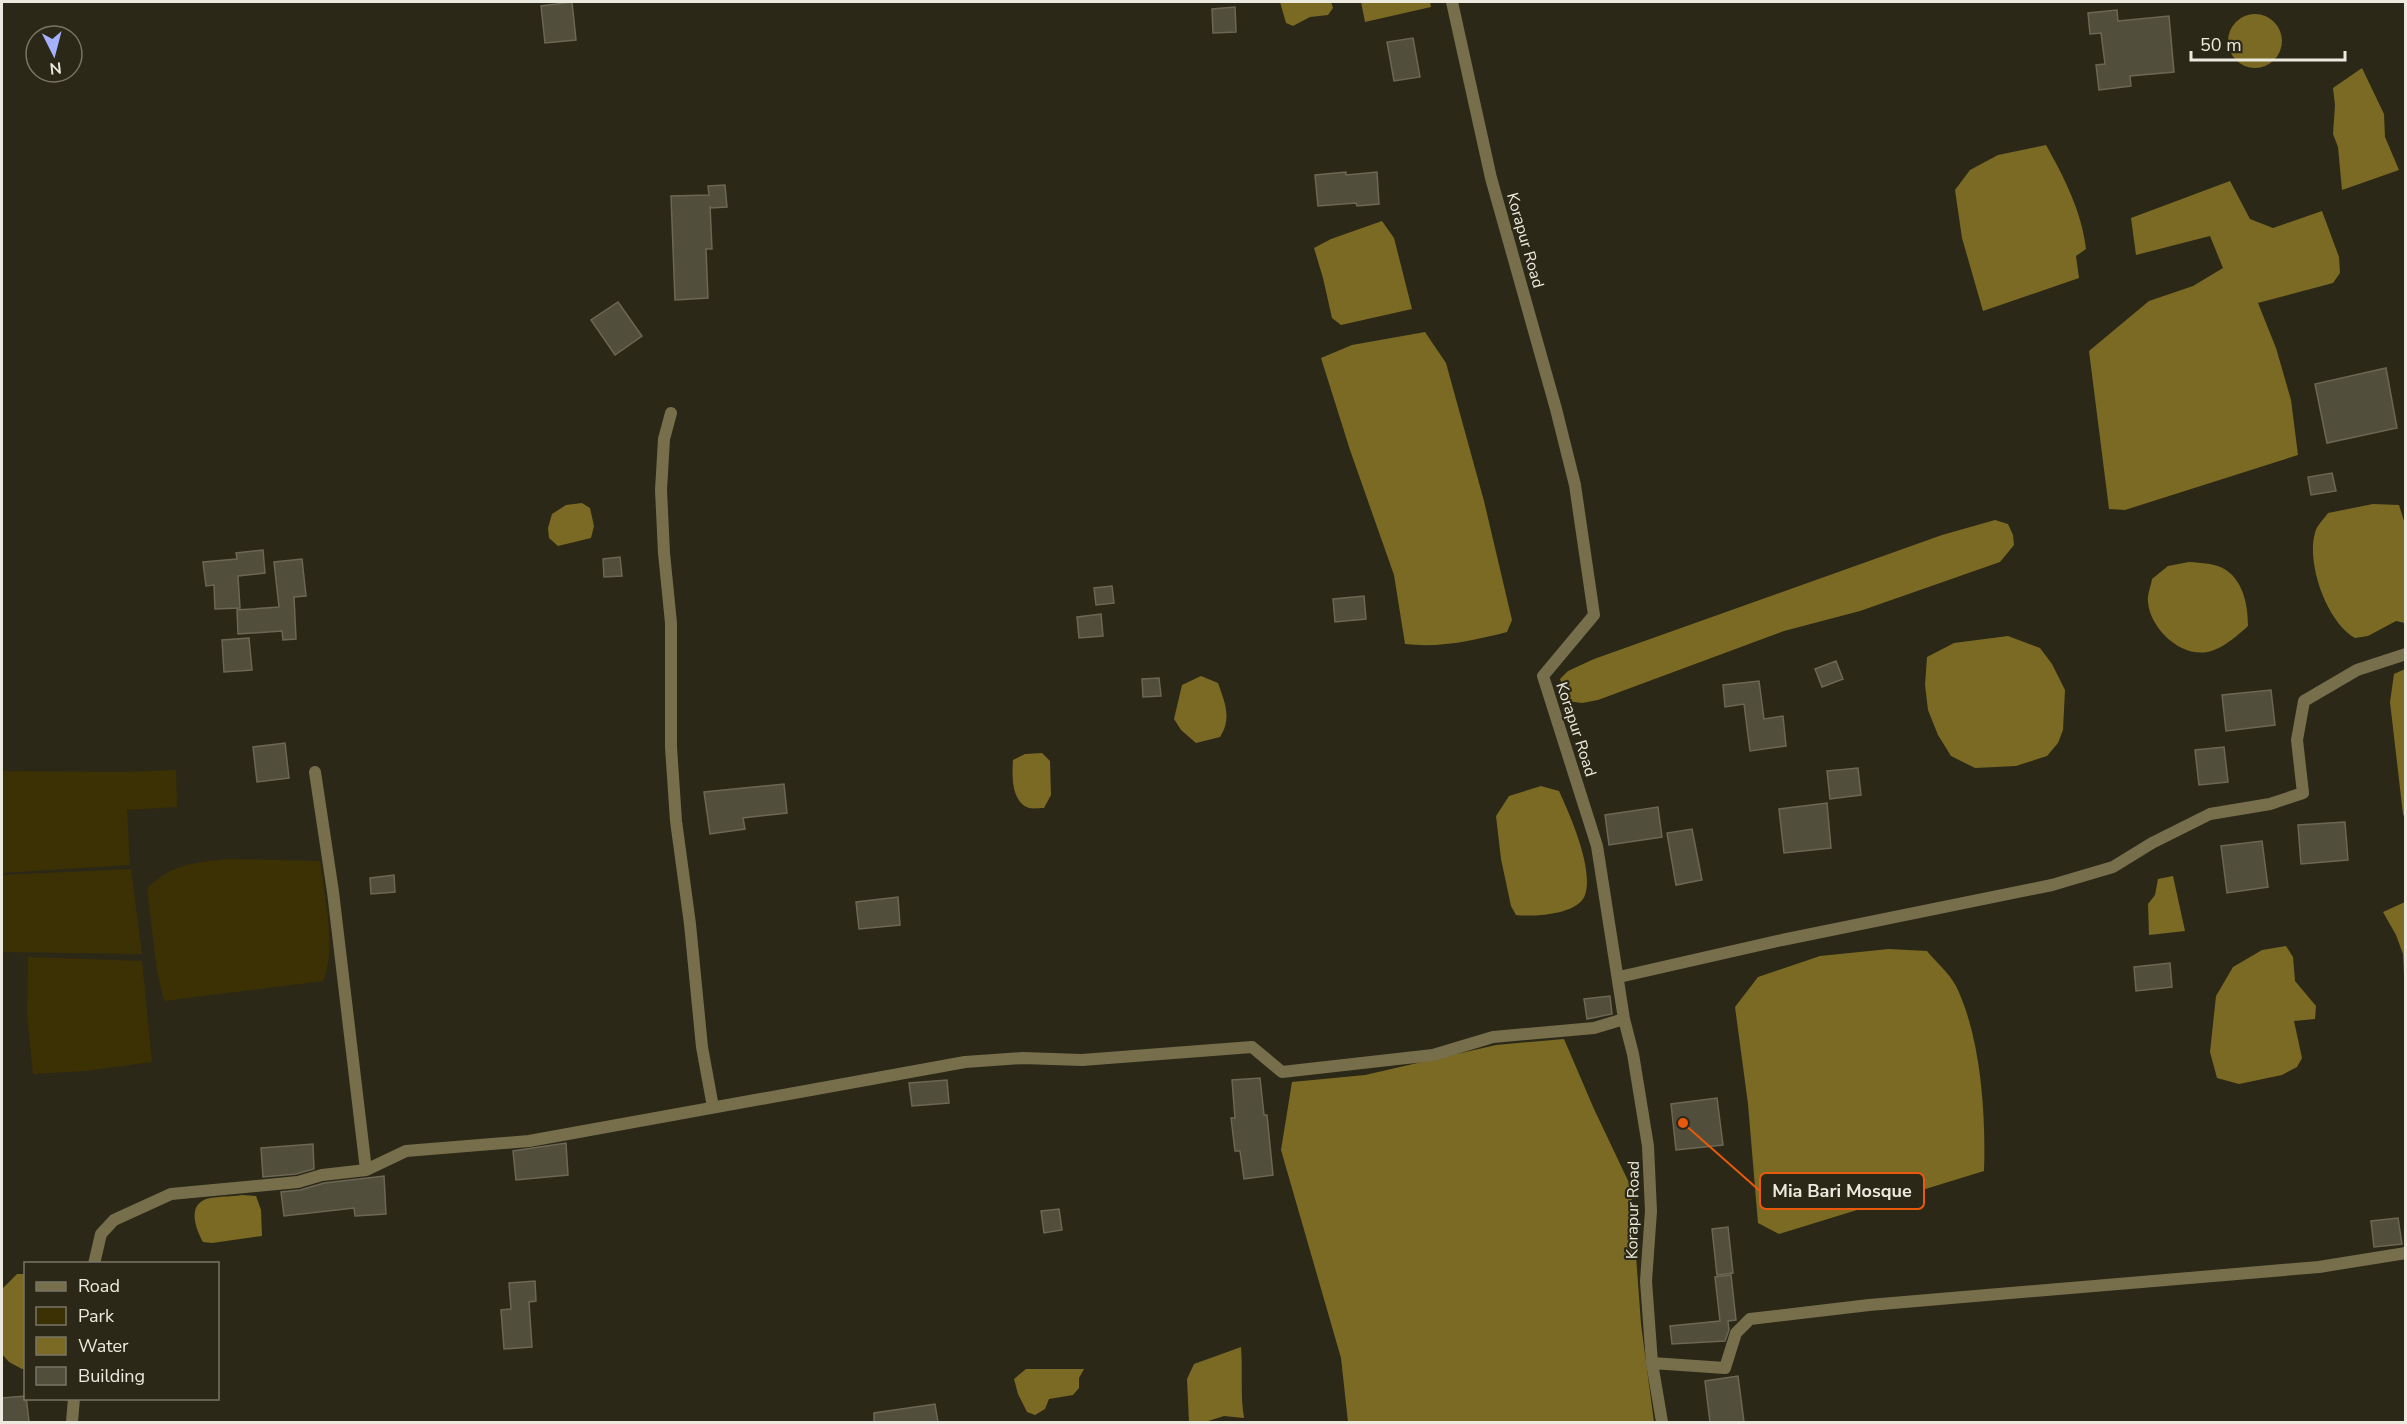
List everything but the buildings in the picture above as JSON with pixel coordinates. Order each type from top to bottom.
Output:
[{"type":"street","name":"Korapur Road","points":[[1452,2],[1491,178],[1575,485],[1594,615],[1543,676],[1597,846],[1624,1019],[1633,1054],[1648,1146],[1652,1211],[1646,1281],[1652,1364],[1662,1422]]},
{"type":"street","points":[[671,413],[664,439],[661,490],[664,553],[672,623],[671,747],[676,821],[690,924],[702,1047],[713,1107]]},
{"type":"street","points":[[1618,977],[1782,940],[2052,885],[2113,867],[2152,843],[2210,814],[2270,804],[2303,793],[2297,740],[2304,701],[2357,670],[2406,654]]},
{"type":"street","points":[[315,772],[333,892],[366,1170]]},
{"type":"street","points":[[94,1262],[101,1234],[114,1220],[171,1194],[298,1182],[322,1175],[366,1170],[406,1151],[529,1141],[965,1062],[1023,1058],[1082,1060],[1252,1047],[1282,1072],[1433,1055],[1493,1037],[1593,1028],[1624,1019]]},
{"type":"street","points":[[1652,1364],[1725,1368],[1736,1333],[1750,1319],[1869,1305],[2319,1267],[2406,1253]]},
{"type":"street","points":[[72,1422],[74,1400]]},
{"type":"green space","points":[[176,770],[177,807],[127,810],[130,865],[2,873],[2,771]]},
{"type":"green space","points":[[228,859],[320,861],[329,938],[329,954],[323,981],[164,1001],[157,971],[147,889],[174,869],[194,863]]},
{"type":"green space","points":[[131,869],[142,954],[2,952],[2,875]]},
{"type":"green space","points":[[28,957],[142,961],[152,1062],[86,1071],[33,1074],[27,1017]]},
{"type":"water","points":[[1280,2],[1331,2],[1333,8],[1328,15],[1310,17],[1293,26],[1286,23]]},
{"type":"water","points":[[1361,2],[1430,2],[1431,7],[1365,22]]},
{"type":"water","points":[[2250,14],[2260,14],[2270,18],[2278,26],[2282,41],[2278,56],[2270,64],[2260,68],[2250,68],[2240,64],[2232,56],[2228,46],[2228,36],[2232,26],[2240,18]]},
{"type":"water","points":[[2362,68],[2384,114],[2385,137],[2399,170],[2342,190],[2338,147],[2333,134],[2335,105],[2333,88]]},
{"type":"water","points":[[2046,145],[2066,182],[2081,222],[2086,249],[2076,256],[2079,278],[1983,311],[1962,238],[1955,190],[1970,170],[1998,155]]},
{"type":"water","points":[[2230,181],[2250,219],[2273,228],[2322,211],[2339,257],[2340,273],[2333,283],[2258,303],[2276,348],[2291,400],[2298,455],[2125,510],[2109,509],[2089,351],[2149,301],[2193,286],[2223,268],[2210,236],[2136,255],[2131,218]]},
{"type":"water","points":[[1382,221],[1394,238],[1412,309],[1341,325],[1332,318],[1314,248],[1331,239]]},
{"type":"water","points":[[1425,332],[1446,363],[1484,501],[1512,620],[1507,632],[1469,641],[1418,645],[1405,644],[1394,575],[1350,450],[1321,358],[1352,345]]},
{"type":"water","points":[[582,503],[590,508],[594,526],[591,538],[558,546],[549,538],[548,528],[552,514],[566,505]]},
{"type":"water","points":[[2373,504],[2399,505],[2405,524],[2405,623],[2396,621],[2368,636],[2355,638],[2336,619],[2321,591],[2316,575],[2313,546],[2318,525],[2328,513]]},
{"type":"water","points":[[1995,520],[2008,524],[2013,535],[2014,545],[2000,562],[1860,611],[1784,631],[1598,700],[1582,703],[1567,701],[1560,679],[1568,671],[1594,659],[1942,535]]},
{"type":"water","points":[[2189,562],[2218,566],[2232,575],[2244,595],[2247,611],[2248,626],[2223,645],[2203,653],[2192,652],[2181,647],[2162,633],[2150,613],[2148,602],[2152,579],[2168,566]]},
{"type":"water","points":[[2008,636],[2040,648],[2052,664],[2065,690],[2063,730],[2058,743],[2047,756],[2016,766],[1975,768],[1951,756],[1938,735],[1928,710],[1925,685],[1927,657],[1954,643]]},
{"type":"water","points":[[2405,669],[2405,819],[2390,702],[2394,674]]},
{"type":"water","points":[[1201,676],[1218,683],[1225,704],[1226,723],[1220,737],[1196,743],[1181,730],[1174,719],[1182,685]]},
{"type":"water","points":[[1042,753],[1050,761],[1051,795],[1044,808],[1029,808],[1023,805],[1016,794],[1013,760],[1025,754]]},
{"type":"water","points":[[1541,786],[1559,791],[1569,814],[1584,857],[1587,884],[1585,895],[1581,902],[1565,911],[1533,916],[1516,915],[1511,906],[1501,859],[1496,816],[1509,796]]},
{"type":"water","points":[[2173,876],[2185,931],[2149,935],[2148,904],[2155,895],[2158,879]]},
{"type":"water","points":[[2405,902],[2405,995],[2403,954],[2396,935],[2383,912]]},
{"type":"water","points":[[2286,946],[2293,957],[2295,981],[2316,1006],[2315,1019],[2294,1021],[2302,1058],[2297,1067],[2282,1075],[2239,1084],[2217,1078],[2210,1052],[2216,996],[2233,967],[2262,950]]},
{"type":"water","points":[[1889,949],[1927,951],[1956,986],[1971,1029],[1980,1077],[1983,1101],[1984,1171],[1779,1234],[1758,1223],[1748,1104],[1735,1007],[1758,977],[1820,956]]},
{"type":"water","points":[[1564,1039],[1631,1187],[1641,1324],[1654,1422],[1348,1422],[1341,1358],[1281,1150],[1292,1082],[1365,1075],[1496,1045]]},
{"type":"water","points":[[256,1196],[261,1210],[262,1236],[212,1243],[203,1242],[195,1220],[196,1208],[199,1204],[212,1198]]},
{"type":"water","points":[[17,1274],[24,1274],[24,1368],[9,1362],[2,1354],[2,1289]]},
{"type":"water","points":[[1241,1347],[1244,1418],[1224,1416],[1205,1422],[1189,1422],[1187,1379],[1194,1364]]},
{"type":"water","points":[[1026,1369],[1084,1369],[1079,1378],[1079,1388],[1073,1395],[1049,1399],[1045,1409],[1035,1415],[1027,1412],[1014,1379]]},
{"type":"place","name":"Mia Bari Mosque","points":[[1683,1123]]}]
